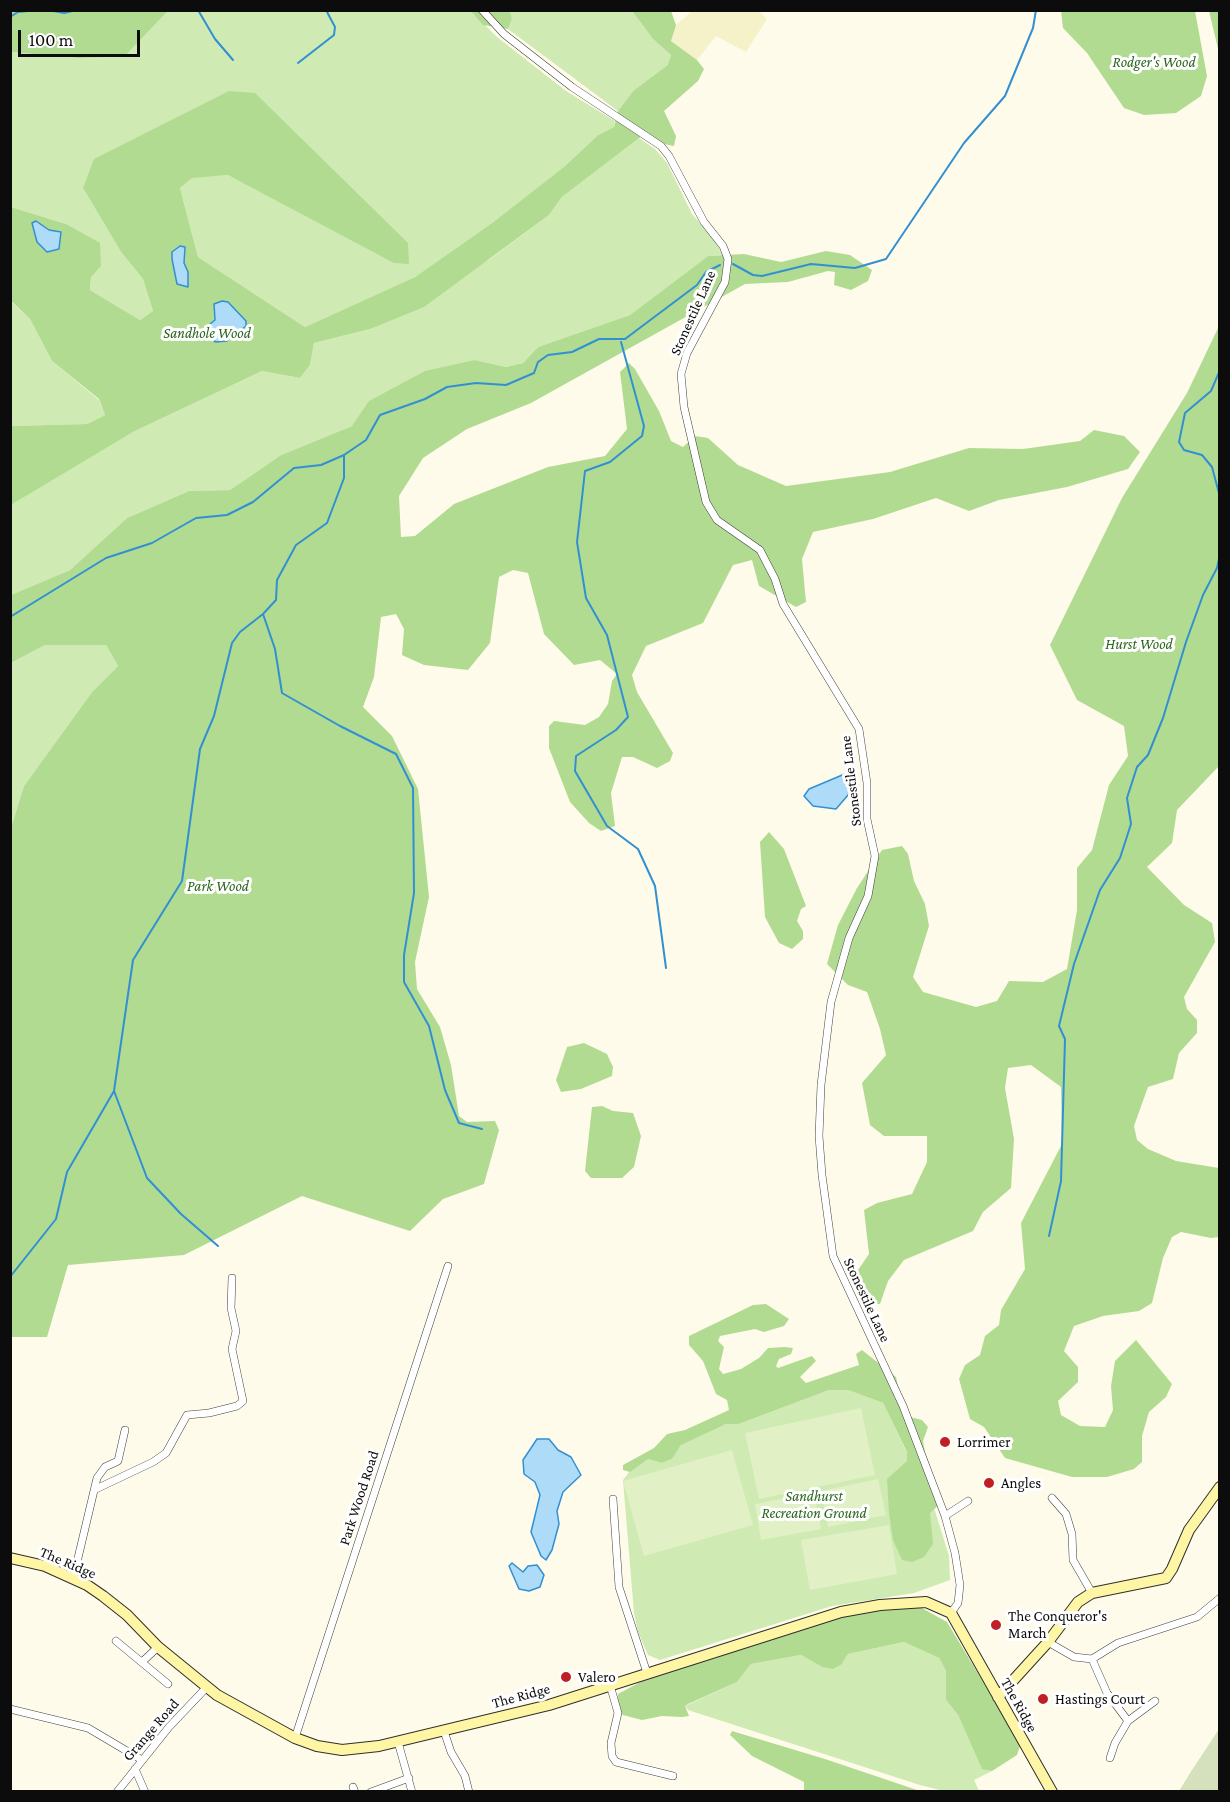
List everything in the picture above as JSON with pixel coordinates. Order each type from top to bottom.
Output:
[{"type":"main road","points":[[998,1697],[1048,1642],[1078,1602],[1092,1593],[1166,1578],[1189,1530],[1220,1487]]},
{"type":"main road","name":"The Ridge","points":[[10,1558],[45,1566],[74,1579],[111,1602],[158,1647],[206,1688],[295,1738],[317,1746],[342,1750],[358,1750],[398,1742],[549,1705],[841,1612],[909,1602],[926,1602],[951,1613],[1052,1791]]},
{"type":"street","name":"Stonestile Lane","points":[[482,10],[504,34],[572,87],[661,146],[669,156],[699,214],[723,246],[728,259],[725,282],[687,353],[681,374],[686,422],[706,502],[717,520],[760,550],[775,579],[783,604],[859,729],[867,783],[867,819],[875,856],[868,896],[849,938],[831,1002],[821,1085],[819,1136],[822,1175],[833,1256],[903,1406],[945,1516],[955,1553],[960,1585],[958,1603],[951,1613]]},
{"type":"street","name":"Park Wood Road","points":[[295,1738],[448,1266]]},
{"type":"street","points":[[74,1579],[93,1492],[153,1462],[166,1453],[187,1414],[209,1413],[237,1406],[243,1401],[232,1349],[236,1330],[231,1308],[232,1278]]},
{"type":"street","points":[[96,1489],[97,1478],[105,1467],[118,1461],[125,1430]]},
{"type":"street","points":[[1052,1498],[1066,1514],[1072,1534],[1073,1560],[1092,1593]]},
{"type":"street","points":[[613,1499],[619,1587],[647,1673]]},
{"type":"street","points":[[945,1516],[968,1501]]},
{"type":"street","points":[[1048,1642],[1074,1657],[1092,1659],[1140,1635],[1197,1617],[1220,1599]]},
{"type":"street","points":[[116,1641],[168,1683]]},
{"type":"street","points":[[142,1662],[158,1647]]},
{"type":"street","points":[[1092,1659],[1107,1693],[1128,1721]]},
{"type":"street","points":[[610,1685],[618,1713],[611,1743],[612,1756],[616,1762],[673,1776]]},
{"type":"street","name":"Grange Road","points":[[117,1791],[206,1688]]},
{"type":"street","points":[[1110,1758],[1115,1743],[1128,1721],[1155,1701]]},
{"type":"street","points":[[10,1710],[88,1728],[142,1760]]},
{"type":"street","points":[[444,1731],[451,1752],[465,1776],[469,1791]]},
{"type":"street","points":[[398,1742],[412,1791]]},
{"type":"street","points":[[135,1768],[144,1791]]},
{"type":"street","points":[[371,1791],[409,1779]]},
{"type":"shaded area","points":[[692,11],[759,11],[767,19],[746,52],[716,36],[697,60],[671,41],[676,25]]},
{"type":"green space","points":[[11,10],[168,11],[124,57],[78,58],[11,52]]},
{"type":"green space","points":[[168,11],[471,11],[497,37],[566,91],[615,121],[614,127],[598,135],[565,166],[492,223],[415,277],[305,327],[198,257],[180,188],[192,177],[228,175],[265,192],[255,93],[83,188],[121,252],[143,279],[153,311],[140,320],[90,290],[91,277],[66,224],[11,207],[11,52],[78,58],[124,57]]},
{"type":"green space","points":[[471,11],[510,11],[512,19],[508,29],[483,25]]},
{"type":"green space","points":[[510,11],[632,11],[653,39],[671,55],[669,65],[633,91],[618,111],[508,29],[512,19]]},
{"type":"green space","name":"Sandhole Wood","points":[[632,11],[671,11],[676,25],[671,41],[697,60],[704,69],[698,81],[664,111],[676,136],[674,146],[664,144],[647,132],[562,197],[549,215],[424,307],[370,329],[314,343],[310,365],[300,378],[262,371],[135,431],[11,505],[11,426],[87,424],[105,415],[99,399],[52,361],[30,319],[11,301],[11,207],[66,224],[100,243],[101,266],[91,277],[90,290],[140,320],[153,311],[143,279],[121,252],[83,188],[94,159],[229,91],[255,93],[408,243],[409,264],[394,263],[228,175],[192,178],[180,188],[198,257],[305,327],[415,277],[492,223],[565,166],[598,135],[614,127],[618,111],[633,91],[668,65],[671,55],[653,39]]},
{"type":"green space","name":"Rodger's Wood","points":[[1061,11],[1195,11],[1207,76],[1201,96],[1176,113],[1144,115],[1124,108],[1087,53],[1063,28]]},
{"type":"green space","name":"Rodger's Wood","points":[[1209,11],[1219,11],[1219,53]]},
{"type":"green space","points":[[639,138],[655,149],[667,163],[692,214],[716,242],[722,255],[708,256],[630,315],[538,347],[523,363],[506,367],[475,360],[352,426],[281,455],[230,490],[189,491],[127,518],[70,570],[11,595],[11,505],[135,431],[262,371],[300,378],[310,365],[314,343],[370,329],[490,259],[549,215],[562,197]]},
{"type":"green space","name":"Park Wood","points":[[826,251],[850,255],[872,270],[868,281],[851,290],[834,285],[835,272],[828,271],[788,282],[745,284],[531,403],[467,429],[423,458],[399,496],[401,537],[415,536],[454,504],[548,467],[605,456],[627,429],[620,372],[629,363],[635,369],[659,411],[671,441],[683,447],[695,436],[708,438],[738,465],[786,486],[890,472],[969,448],[1023,449],[1080,441],[1094,430],[1124,436],[1140,452],[1128,469],[1067,487],[999,500],[969,511],[936,498],[873,519],[813,532],[802,559],[806,602],[796,607],[759,586],[752,560],[733,565],[703,623],[646,646],[632,675],[637,692],[673,753],[670,761],[657,768],[633,757],[622,757],[611,793],[615,826],[601,831],[589,823],[570,802],[549,748],[549,726],[554,721],[585,725],[599,717],[608,704],[612,681],[617,674],[600,660],[574,665],[544,634],[528,573],[513,570],[499,577],[490,643],[468,670],[424,665],[402,655],[404,629],[396,614],[381,617],[374,677],[363,707],[392,736],[418,789],[429,897],[415,962],[417,989],[440,1027],[451,1065],[459,1116],[467,1122],[495,1121],[499,1130],[484,1184],[443,1199],[410,1231],[302,1196],[184,1255],[68,1265],[47,1337],[11,1337],[11,828],[24,786],[92,692],[118,666],[106,645],[45,645],[11,663],[11,595],[70,570],[127,518],[189,491],[230,490],[281,455],[352,426],[369,401],[425,371],[475,360],[506,367],[523,363],[538,347],[630,315],[708,256],[744,254],[781,262]]},
{"type":"green space","points":[[10,301],[30,319],[52,361],[99,400],[105,415],[87,424],[11,426]]},
{"type":"green space","name":"Hurst Wood","points":[[1219,326],[1219,766],[1177,810],[1172,843],[1147,867],[1184,905],[1212,923],[1215,942],[1184,997],[1187,1009],[1197,1020],[1197,1033],[1179,1053],[1173,1079],[1148,1087],[1134,1126],[1137,1140],[1148,1149],[1176,1161],[1219,1168],[1219,1237],[1211,1238],[1181,1232],[1172,1237],[1163,1258],[1152,1303],[1139,1311],[1103,1316],[1074,1326],[1064,1351],[1078,1367],[1078,1382],[1058,1401],[1061,1415],[1080,1426],[1105,1427],[1113,1410],[1111,1386],[1115,1361],[1136,1340],[1172,1384],[1166,1397],[1149,1412],[1142,1436],[1142,1462],[1134,1469],[1107,1477],[1072,1477],[1005,1458],[984,1427],[970,1419],[959,1379],[965,1365],[980,1355],[985,1336],[999,1325],[1001,1310],[1025,1269],[1021,1223],[1062,1144],[1061,1087],[1031,1065],[1008,1068],[1005,1088],[1014,1139],[1011,1188],[983,1212],[973,1231],[904,1260],[888,1281],[880,1304],[872,1304],[856,1273],[869,1254],[864,1210],[877,1203],[912,1194],[927,1162],[927,1136],[884,1136],[870,1125],[862,1083],[886,1055],[880,1029],[867,992],[848,985],[827,964],[838,925],[857,888],[882,850],[902,846],[908,854],[914,881],[925,904],[929,926],[913,977],[923,992],[976,1007],[997,1001],[1009,981],[1043,982],[1067,969],[1077,910],[1077,868],[1092,850],[1109,785],[1128,756],[1124,726],[1077,700],[1050,645],[1122,498],[1187,393]]},
{"type":"green space","points":[[45,645],[106,645],[118,666],[92,692],[24,786],[11,828],[11,663]]},
{"type":"green space","points":[[769,832],[784,849],[806,906],[801,909],[797,921],[803,931],[803,939],[792,949],[779,943],[765,917],[760,842]]},
{"type":"green space","points":[[584,1043],[607,1054],[613,1067],[612,1076],[581,1089],[561,1092],[556,1080],[567,1047]]},
{"type":"green space","points":[[602,1106],[613,1111],[633,1113],[641,1136],[634,1167],[622,1178],[591,1178],[585,1171],[592,1107]]},
{"type":"green space","points":[[766,1304],[789,1319],[784,1326],[764,1332],[755,1329],[720,1336],[718,1341],[724,1347],[719,1369],[723,1374],[741,1369],[759,1358],[768,1348],[793,1348],[791,1354],[779,1359],[776,1366],[778,1368],[812,1356],[816,1361],[800,1377],[806,1383],[859,1365],[856,1354],[862,1350],[896,1377],[901,1400],[910,1417],[922,1420],[928,1427],[923,1441],[925,1452],[942,1502],[930,1513],[933,1544],[924,1557],[912,1562],[902,1560],[893,1540],[887,1479],[907,1461],[907,1452],[883,1403],[848,1390],[829,1390],[739,1424],[726,1424],[681,1445],[672,1459],[662,1463],[648,1459],[630,1472],[623,1470],[623,1465],[654,1448],[667,1434],[685,1430],[729,1410],[727,1400],[716,1394],[703,1361],[689,1345],[689,1336],[753,1305]]},
{"type":"green space","name":"Sandhurst Recreation Ground","points":[[829,1390],[848,1390],[883,1403],[935,1511],[949,1556],[950,1580],[914,1593],[832,1606],[660,1660],[648,1655],[638,1632],[634,1613],[623,1480],[630,1471],[648,1459],[662,1463],[672,1459],[681,1445],[694,1437],[726,1424],[739,1424]]},
{"type":"green space","points":[[861,1408],[875,1475],[759,1499],[745,1433]]},
{"type":"green space","points":[[732,1450],[753,1525],[644,1556],[623,1481]]},
{"type":"green space","points":[[878,1479],[886,1515],[828,1527],[821,1491]]},
{"type":"green space","points":[[814,1493],[821,1529],[761,1540],[755,1504]]},
{"type":"green space","points":[[889,1525],[897,1574],[810,1590],[801,1540]]},
{"type":"green space","points":[[894,1606],[920,1607],[947,1622],[1015,1735],[1020,1746],[1017,1755],[992,1771],[982,1769],[958,1715],[946,1700],[946,1671],[939,1658],[904,1642],[848,1654],[842,1664],[833,1669],[822,1667],[801,1655],[751,1664],[737,1682],[685,1706],[689,1716],[662,1716],[642,1720],[623,1715],[616,1707],[618,1694],[648,1678],[820,1620]]},
{"type":"green space","points":[[904,1642],[939,1658],[946,1671],[946,1700],[958,1715],[982,1768],[992,1771],[974,1780],[979,1791],[944,1791],[920,1785],[688,1710],[685,1706],[737,1682],[751,1664],[801,1655],[822,1667],[842,1664],[848,1654]]},
{"type":"green space","points":[[1219,1729],[1219,1791],[1179,1791],[1192,1770]]},
{"type":"green space","points":[[732,1731],[920,1791],[804,1791],[804,1782],[752,1756],[730,1735]]},
{"type":"water","points":[[36,221],[49,230],[61,232],[59,249],[47,252],[37,242],[32,223]]},
{"type":"water","points":[[180,246],[185,247],[184,263],[188,272],[188,287],[177,284],[172,259],[172,252]]},
{"type":"water","points":[[222,301],[228,302],[246,321],[246,326],[227,341],[216,342],[206,336],[205,328],[215,320],[214,304]]},
{"type":"water","points":[[847,773],[854,775],[855,787],[836,809],[813,806],[804,796],[809,789]]},
{"type":"water","points":[[537,1439],[549,1439],[558,1450],[571,1457],[581,1475],[563,1492],[557,1511],[559,1524],[552,1550],[546,1560],[541,1556],[531,1532],[540,1495],[535,1482],[524,1474],[523,1460]]},
{"type":"water","points":[[512,1563],[523,1572],[528,1566],[537,1565],[544,1575],[540,1587],[529,1591],[519,1589],[509,1566]]},
{"type":"waterway","points":[[10,17],[18,12],[38,10]]},
{"type":"waterway","points":[[48,10],[64,13],[77,10]]},
{"type":"waterway","points":[[198,10],[215,39],[233,60]]},
{"type":"waterway","points":[[298,63],[334,35],[335,27],[326,10]]},
{"type":"waterway","points":[[733,264],[753,275],[762,276],[811,264],[855,268],[886,259],[964,143],[1005,96],[1033,28],[1036,10]]},
{"type":"waterway","points":[[10,617],[106,558],[152,543],[196,518],[227,515],[253,502],[294,468],[321,465],[344,455],[366,440],[380,415],[425,399],[447,387],[476,383],[506,385],[534,373],[538,362],[548,355],[572,352],[599,339],[625,339],[697,285],[706,272],[720,265]]},
{"type":"waterway","points":[[621,342],[644,426],[642,436],[610,462],[585,471],[577,542],[586,598],[607,635],[628,717],[616,730],[576,756],[575,771],[607,826],[638,849],[655,886],[666,968]]},
{"type":"waterway","points":[[1220,370],[1211,391],[1185,413],[1179,442],[1184,450],[1202,455],[1212,467],[1220,497]]},
{"type":"waterway","points":[[10,1277],[56,1219],[67,1172],[114,1091],[133,960],[182,881],[200,749],[214,716],[232,643],[240,632],[263,614],[276,600],[277,580],[296,545],[327,523],[344,478],[344,455]]},
{"type":"waterway","points":[[1049,1236],[1061,1181],[1065,1039],[1059,1026],[1074,964],[1100,890],[1120,858],[1131,824],[1127,798],[1137,767],[1148,755],[1163,718],[1186,642],[1203,595],[1217,568],[1220,554]]},
{"type":"waterway","points":[[263,614],[275,649],[282,693],[396,754],[413,788],[414,893],[404,955],[404,982],[429,1026],[445,1090],[459,1123],[482,1129]]},
{"type":"waterway","points":[[114,1091],[147,1178],[181,1214],[218,1246]]},
{"type":"place","name":"Lorrimer","points":[[945,1442]]},
{"type":"place","name":"Angles","points":[[989,1483]]},
{"type":"place","name":"The Conqueror's March","points":[[996,1625]]},
{"type":"place","name":"Valero","points":[[566,1677]]},
{"type":"place","name":"Hastings Court","points":[[1043,1699]]}]
